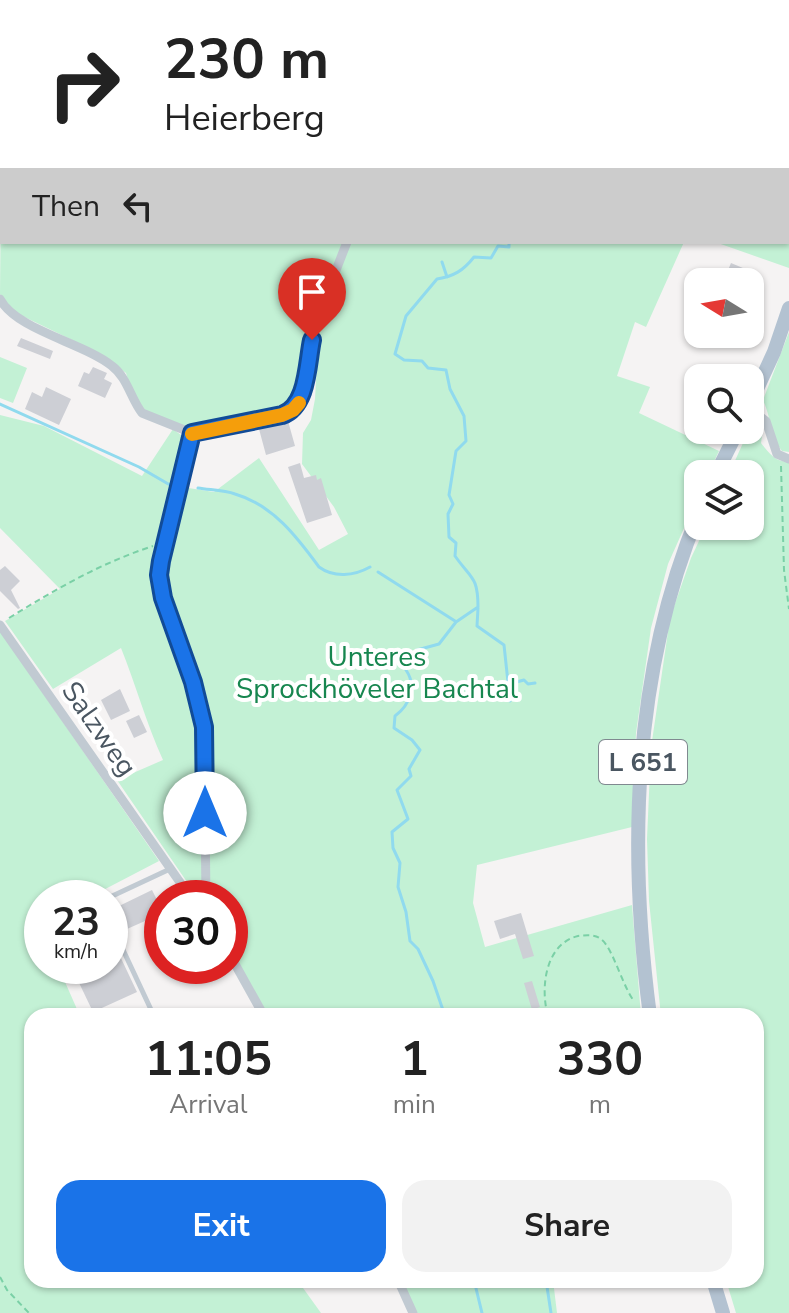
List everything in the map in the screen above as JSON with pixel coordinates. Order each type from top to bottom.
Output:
[{"type":"main road","points":[[764,375],[789,308]]},
{"type":"main road","name":"L 651","points":[[649,1008],[638,866],[647,713],[666,608],[689,540]]},
{"type":"main road","points":[[715,1288],[723,1313]]},
{"type":"street","points":[[0,299],[6,308],[22,319],[99,356],[111,365],[121,375],[142,413],[192,433],[282,415],[293,410],[301,397],[317,319],[346,244]]},
{"type":"street","points":[[764,419],[772,444],[785,458]]},
{"type":"street","points":[[192,433],[159,575],[163,598],[193,682],[204,727],[206,880]]},
{"type":"street","name":"Salzweg","points":[[2,623],[178,880]]},
{"type":"street","points":[[246,984],[260,1008]]},
{"type":"street","points":[[402,1288],[413,1313]]},
{"type":"lane","points":[[128,889],[170,869]]},
{"type":"lane","points":[[128,960],[150,1008]]},
{"type":"path","points":[[785,458],[784,570],[789,609]]},
{"type":"path","points":[[2,623],[70,580],[118,558],[166,542]]},
{"type":"path","points":[[547,1008],[545,988],[551,958],[558,946],[566,940],[592,935],[603,940],[628,993],[642,1008]]},
{"type":"path","points":[[0,1277],[7,1290],[29,1313]]},
{"type":"green space","points":[[0,244],[344,244],[328,277],[295,397],[276,413],[191,431],[137,410],[126,373],[101,354],[8,309],[0,294]]},
{"type":"green space","name":"Unteres Sprockhöveler Bachtal","points":[[349,244],[683,244],[646,327],[635,322],[617,376],[650,387],[639,413],[684,434],[684,444],[704,444],[719,451],[715,460],[684,460],[684,528],[668,564],[651,628],[636,733],[632,827],[477,865],[473,903],[485,947],[632,905],[640,1008],[264,1008],[248,981],[248,880],[209,880],[205,724],[160,576],[182,487],[214,492],[259,458],[319,550],[348,534],[334,507],[302,464],[303,433],[311,420],[317,363],[307,361]]},
{"type":"green space","points":[[721,244],[789,244],[789,268]]},
{"type":"green space","points":[[789,332],[789,452],[782,451],[773,434],[764,397]]},
{"type":"green space","points":[[0,357],[27,368],[13,403],[0,398]]},
{"type":"green space","points":[[0,415],[44,426],[142,476],[173,429],[189,441],[156,577],[203,729],[203,880],[186,880],[117,780],[163,760],[121,648],[53,689],[5,621],[60,589],[0,528]]},
{"type":"green space","points":[[743,444],[762,444],[776,459],[789,462],[789,1313],[736,1313],[728,1288],[764,1288],[764,1008],[660,1008],[649,901],[647,839],[651,748],[670,618],[699,540],[764,540],[764,460],[735,460]]},
{"type":"green space","points":[[0,631],[159,861],[123,880],[24,880],[24,984],[66,984],[76,1008],[24,1008],[24,1288],[303,1288],[321,1313],[0,1313]]},
{"type":"green space","points":[[406,1288],[554,1288],[557,1313],[417,1313]]},
{"type":"building","points":[[21,338],[53,351],[50,359],[17,346]]},
{"type":"building","points":[[93,367],[107,373],[104,379],[112,383],[105,398],[78,386],[84,372],[89,374]]},
{"type":"building","points":[[46,387],[71,399],[59,425],[25,409],[32,392],[42,397]]},
{"type":"building","points":[[288,421],[295,446],[266,455],[259,429]]},
{"type":"building","points":[[300,463],[304,478],[316,475],[317,480],[321,478],[332,515],[307,523],[288,467]]},
{"type":"building","points":[[5,566],[20,581],[11,590],[18,609],[0,591],[0,570]]},
{"type":"building","points":[[79,682],[85,694],[69,702],[64,692]]},
{"type":"building","points":[[120,689],[130,711],[111,720],[101,700]]},
{"type":"building","points":[[139,715],[147,732],[134,738],[126,721]]},
{"type":"building","points":[[144,894],[144,921],[128,929],[128,902]]},
{"type":"building","points":[[521,913],[534,956],[523,959],[515,934],[500,939],[494,921]]},
{"type":"building","points":[[128,973],[137,992],[102,1008],[91,1008],[80,984],[128,984]]},
{"type":"building","points":[[532,981],[540,1007],[531,1008],[524,983]]},
{"type":"waterway","points":[[442,1008],[418,949],[410,941],[398,887],[400,863],[393,848],[392,832],[408,819],[397,790],[411,776],[409,769],[420,750],[412,740],[394,728],[395,716],[410,695],[411,682],[406,670],[417,650],[439,644],[456,622],[478,607],[478,597],[475,583],[455,556],[456,543],[449,537],[448,514],[453,504],[449,495],[456,451],[466,441],[464,416],[450,389],[446,370],[428,368],[422,361],[404,360],[395,354],[406,316],[437,279],[458,272],[474,257],[491,258],[498,246],[509,247],[509,244]]},
{"type":"waterway","points":[[442,262],[447,277]]},
{"type":"waterway","points":[[0,404],[139,467],[170,485]]},
{"type":"waterway","points":[[198,488],[231,493],[261,506],[283,523],[325,571],[344,574],[370,567]]},
{"type":"waterway","points":[[378,572],[455,621]]},
{"type":"waterway","points":[[478,608],[477,626],[504,645],[510,701]]},
{"type":"waterway","points":[[509,684],[524,680],[528,684],[535,683]]},
{"type":"waterway","points":[[476,1288],[482,1313]]},
{"type":"waterway","points":[[547,1288],[551,1313]]},
{"type":"slow traffic","points":[[192,434],[288,414],[299,403]]},
{"type":"route","points":[[205,813],[204,727],[193,682],[163,598],[159,575],[161,561],[192,433],[288,414],[301,397],[312,340]]}]
